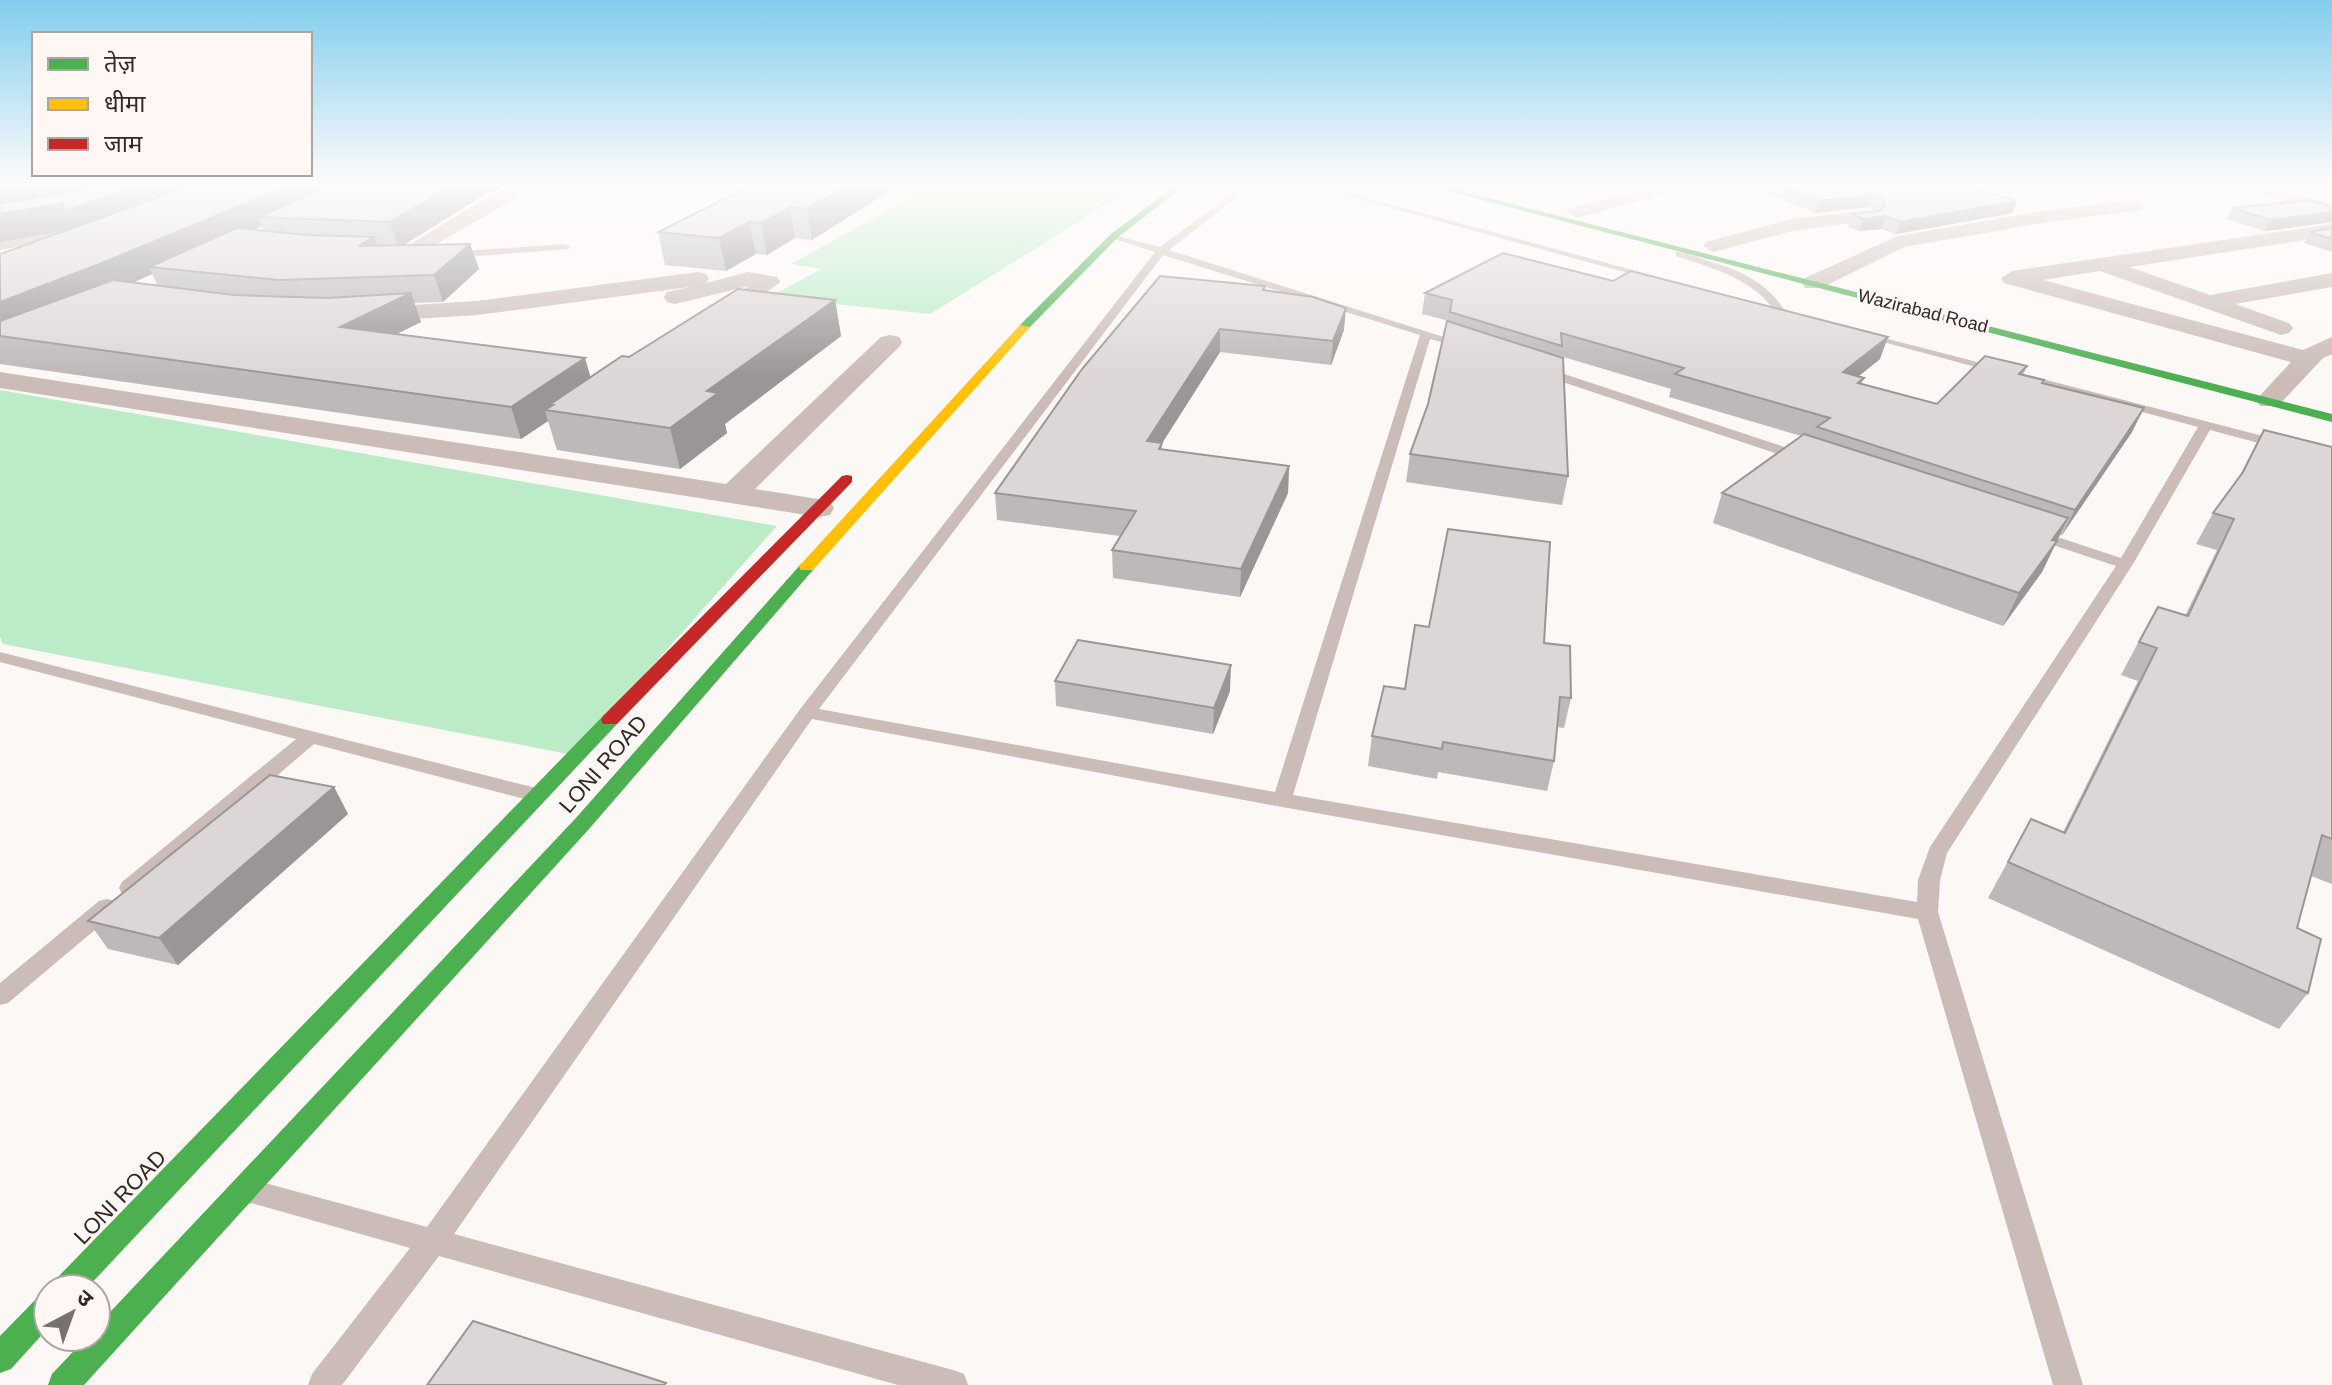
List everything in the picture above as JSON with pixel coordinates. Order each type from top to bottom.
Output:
[{"type":"main road","name":"LONI ROAD","points":[[87,1273],[214,1178],[582,824],[855,512],[1043,307],[1102,248]]},
{"type":"main road","name":"Wazirabad Road","points":[[1683,248],[1821,278],[2275,394],[2332,401]]},
{"type":"main road","name":"Wazirabad Road","points":[[1719,248],[1821,278]]},
{"type":"main road","points":[[1013,303],[1043,307]]},
{"type":"main road","name":"Wazirabad Road","points":[[2275,394],[2332,418]]},
{"type":"main road","name":"LONI ROAD","points":[[63,1385],[214,1178],[536,795],[862,462]]},
{"type":"main road","points":[[0,1358],[32,1324]]},
{"type":"street","points":[[393,257],[410,248]]},
{"type":"street","points":[[1821,278],[1886,248]]},
{"type":"street","points":[[2212,248],[2012,278],[2149,315],[2323,349]]},
{"type":"street","points":[[2100,264],[2209,302],[2323,349]]},
{"type":"street","points":[[340,317],[477,308],[698,279]]},
{"type":"street","points":[[650,303],[748,279],[769,282],[694,335]]},
{"type":"street","points":[[2149,315],[2332,280]]},
{"type":"street","points":[[733,494],[890,342]]},
{"type":"street","points":[[2275,394],[2323,349]]},
{"type":"street","points":[[0,380],[819,508]]},
{"type":"street","points":[[515,460],[541,442]]},
{"type":"lane","points":[[436,256],[556,248]]},
{"type":"lane","points":[[1150,248],[1483,352]]},
{"type":"lane","points":[[323,1385],[433,1241],[807,712],[1166,248]]},
{"type":"lane","points":[[1545,248],[1703,290]]},
{"type":"lane","points":[[1664,248],[1750,281],[1769,294],[1780,311]]},
{"type":"lane","points":[[393,257],[424,256]]},
{"type":"lane","points":[[1764,307],[1795,315]]},
{"type":"lane","points":[[1856,331],[2290,447]]},
{"type":"lane","points":[[1282,800],[1426,334]]},
{"type":"lane","points":[[1526,365],[1811,460]]},
{"type":"lane","points":[[2068,1385],[1927,912],[1929,880],[1937,852],[2125,564],[2206,425]]},
{"type":"lane","points":[[2020,530],[2125,564]]},
{"type":"lane","points":[[0,657],[536,795]]},
{"type":"lane","points":[[807,712],[1282,800],[1927,912]]},
{"type":"lane","points":[[1,993],[312,736]]},
{"type":"lane","points":[[214,1178],[953,1385]]},
{"type":"green space","points":[[820,248],[1037,248],[930,314],[769,297],[821,269],[791,264]]},
{"type":"green space","points":[[0,390],[777,526],[573,755],[3,644],[0,637]]},
{"type":"building","points":[[18,248],[139,248],[0,302],[0,254]]},
{"type":"building","points":[[193,248],[466,248],[434,275],[279,280],[149,267]]},
{"type":"building","points":[[1503,253],[1613,281],[1631,271],[1888,337],[1843,372],[1864,378],[1858,383],[1937,404],[1985,356],[2027,366],[2019,374],[2044,380],[2042,383],[2144,408],[2075,510],[1817,427],[1830,418],[1675,374],[1684,368],[1561,333],[1562,346],[1450,312],[1452,300],[1425,293]]},
{"type":"building","points":[[1160,276],[1265,286],[1263,290],[1313,297],[1346,308],[1333,341],[1220,329],[1147,441],[1162,443],[1159,449],[1289,466],[1241,569],[1112,550],[1136,511],[995,493],[1082,369]]},
{"type":"building","points":[[113,280],[234,295],[328,298],[411,293],[340,327],[585,358],[511,407],[0,336],[0,321]]},
{"type":"building","points":[[738,289],[835,300],[707,391],[718,393],[670,428],[545,410],[622,356],[629,357]]},
{"type":"building","points":[[1447,321],[1563,358],[1568,476],[1410,454],[1428,404]]},
{"type":"building","points":[[2264,430],[2332,447],[2332,839],[2322,835],[2297,928],[2321,939],[2308,993],[2008,862],[2031,819],[2065,833],[2157,648],[2139,642],[2158,607],[2188,616],[2234,519],[2213,513],[2243,472]]},
{"type":"building","points":[[1804,434],[2068,518],[2052,540],[2057,541],[2019,593],[1722,493]]},
{"type":"building","points":[[1448,529],[1550,542],[1544,643],[1570,646],[1571,698],[1560,697],[1554,761],[1443,742],[1442,749],[1372,736],[1384,686],[1405,689],[1415,625],[1429,627]]},
{"type":"building","points":[[1078,640],[1231,665],[1214,708],[1055,681]]},
{"type":"building","points":[[270,775],[334,787],[159,938],[88,921]]},
{"type":"building","points":[[473,1321],[666,1383],[427,1385]]},
{"type":"traffic: fast","points":[[1024,327],[1102,248]]},
{"type":"traffic: fast","points":[[1672,248],[2332,418]]},
{"type":"traffic: fast","points":[[63,1385],[582,824],[807,567]]},
{"type":"traffic: fast","points":[[81,1273],[610,720]]},
{"type":"traffic: fast","points":[[0,1358],[32,1324]]},
{"type":"traffic: slow","points":[[807,567],[1024,327]]},
{"type":"traffic: jam","points":[[610,720],[847,479]]}]
